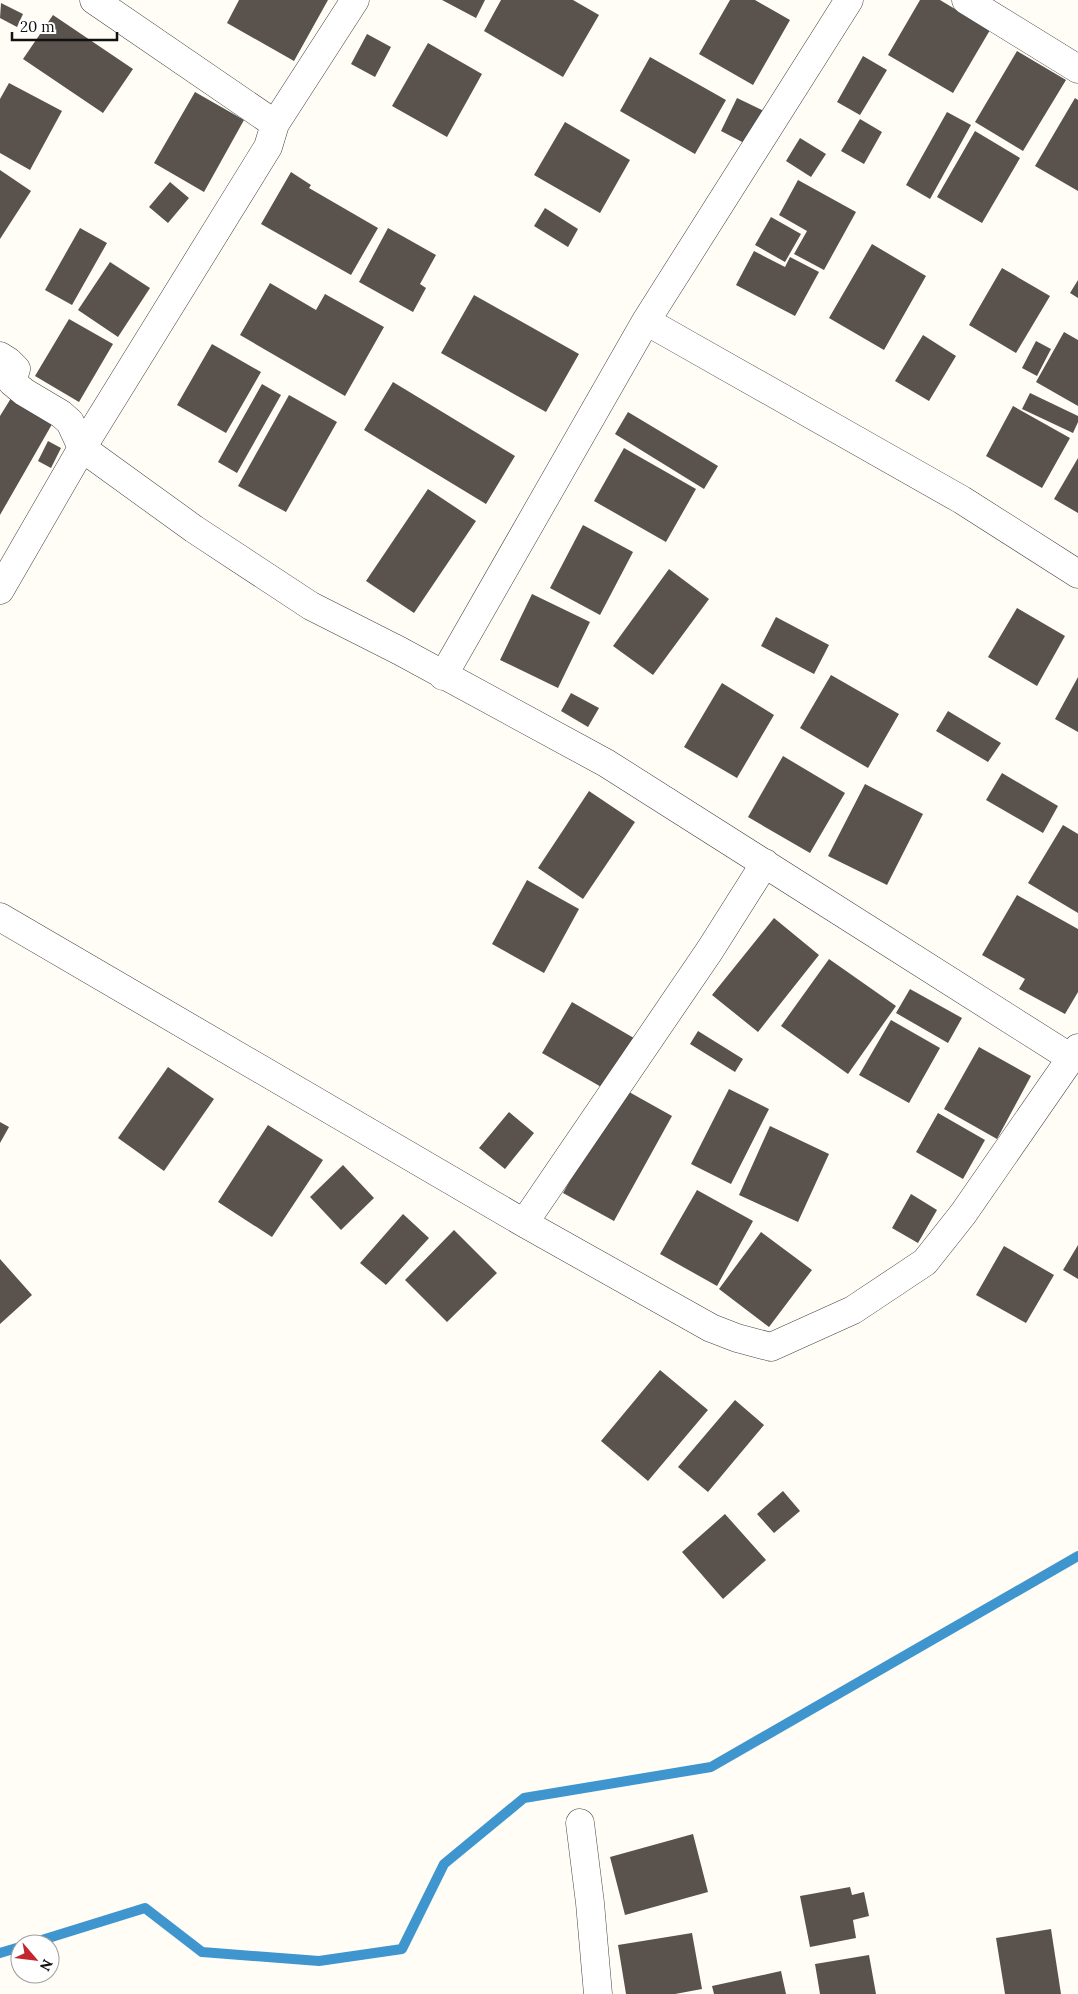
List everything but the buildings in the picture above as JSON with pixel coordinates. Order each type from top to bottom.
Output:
[{"type":"street","points":[[94,0],[275,124]]},
{"type":"street","points":[[0,590],[82,448],[268,147],[275,124],[355,0]]},
{"type":"street","points":[[443,676],[646,321],[849,0]]},
{"type":"street","points":[[966,0],[1078,69]]},
{"type":"street","points":[[646,321],[962,500],[1078,574]]},
{"type":"street","points":[[0,356],[8,360],[16,369],[12,382],[70,422],[82,448],[194,529],[311,606],[400,651],[606,763],[1074,1053],[963,1214],[925,1262],[853,1310],[771,1346],[737,1338],[711,1328],[524,1223],[0,917]]},
{"type":"street","points":[[524,1223],[710,950],[765,863]]},
{"type":"street","points":[[580,1823],[590,1903],[598,1994]]},
{"type":"waterway","points":[[60,1934],[145,1908],[202,1952],[319,1961],[402,1949],[444,1864],[524,1798],[711,1767],[1078,1556]]},
{"type":"waterway","points":[[0,1953],[10,1950]]}]
